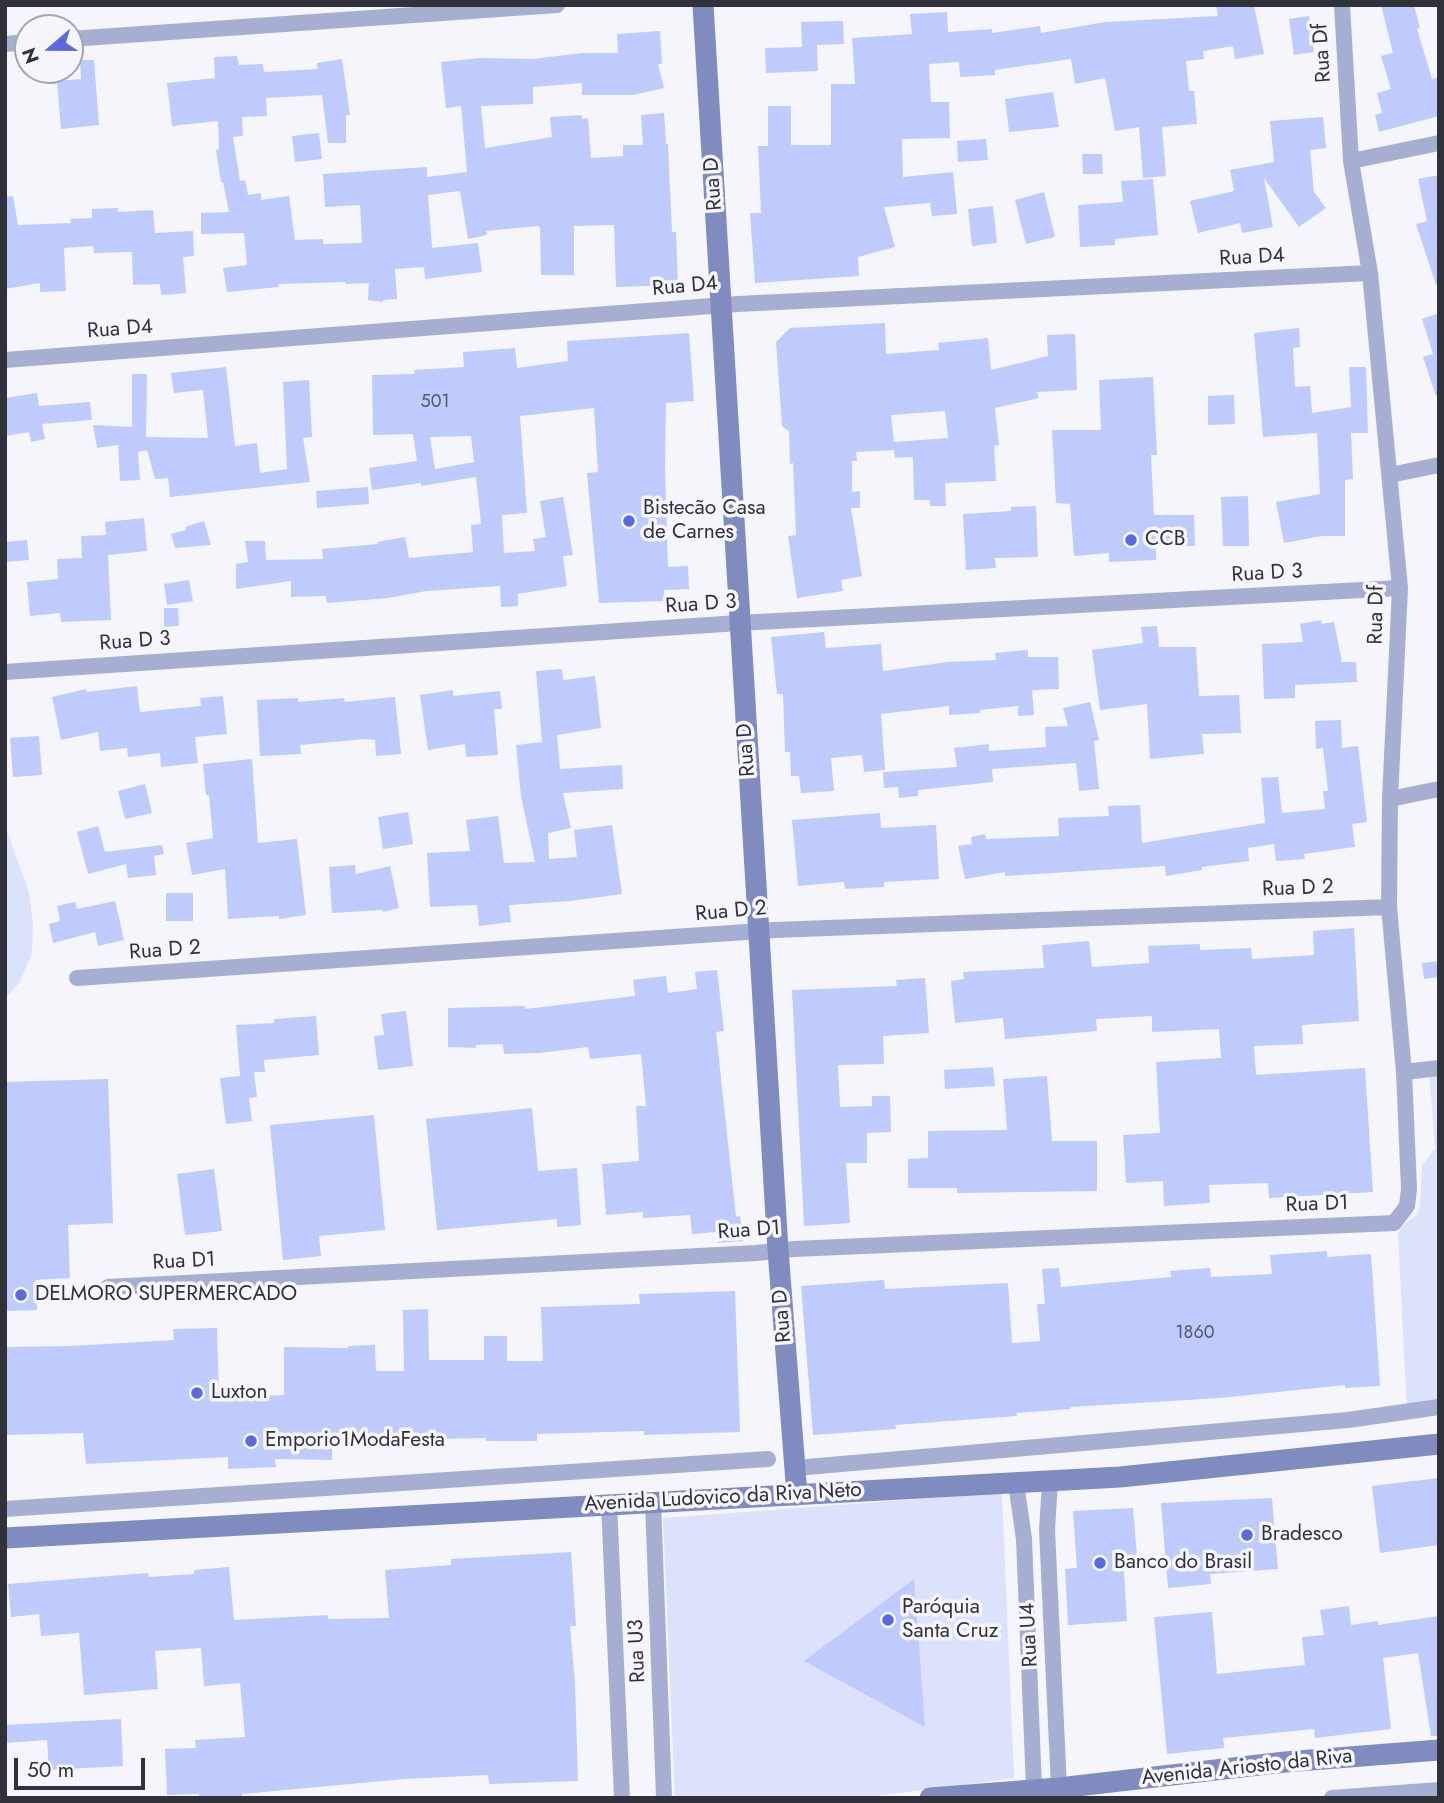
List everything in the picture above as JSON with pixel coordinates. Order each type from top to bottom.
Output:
[{"type":"street","points":[[84,38],[557,5]]},
{"type":"street","name":"Rua D","points":[[703,5],[778,1250],[797,1495]]},
{"type":"street","name":"Rua Df","points":[[1342,5],[1351,161],[1370,273],[1400,588],[1389,907],[1404,1072],[1409,1189],[1406,1206],[1394,1223]]},
{"type":"street","points":[[1351,161],[1439,143]]},
{"type":"street","name":"Rua D4","points":[[5,360],[722,305],[1370,273]]},
{"type":"street","points":[[1390,475],[1439,465]]},
{"type":"street","name":"Rua D 3","points":[[5,672],[739,624],[1400,588]]},
{"type":"street","points":[[1391,799],[1439,789]]},
{"type":"street","name":"Rua D 2","points":[[77,978],[759,931],[1389,907]]},
{"type":"street","points":[[1404,1072],[1439,1068]]},
{"type":"street","name":"Rua D1","points":[[108,1287],[778,1250],[1394,1223]]},
{"type":"street","points":[[807,1467],[1348,1420],[1439,1407]]},
{"type":"street","name":"Avenida Ludovico da Riva Neto","points":[[5,1538],[1120,1477],[1439,1444]]},
{"type":"street","points":[[5,1509],[768,1459]]},
{"type":"street","name":"Rua U4","points":[[1049,1481],[1046,1530],[1059,1788]]},
{"type":"street","name":"Rua U4","points":[[1016,1483],[1024,1539],[1034,1788]]},
{"type":"street","name":"Rua U3","points":[[653,1503],[664,1798]]},
{"type":"street","name":"Rua U3","points":[[609,1504],[622,1798]]},
{"type":"street","points":[[1026,1639],[1051,1641]]},
{"type":"street","name":"Avenida Ariosto da Riva","points":[[930,1798],[1059,1788],[1285,1762],[1439,1750]]},
{"type":"street","points":[[1332,1798],[1439,1790]]},
{"type":"shaded area","points":[[5,826],[29,892],[33,923],[32,953],[20,982],[5,998]]},
{"type":"shaded area","points":[[1439,1067],[1439,1409],[1407,1413],[1398,1234],[1402,1226],[1416,1216],[1420,1207],[1422,1166],[1435,1148],[1429,1069]]},
{"type":"shaded area","points":[[1002,1493],[1014,1778],[860,1798],[675,1798],[663,1518]]},
{"type":"building","points":[[1216,5],[1254,5],[1264,54],[1235,59],[1233,46],[1203,51],[1204,59],[1186,61],[1189,91],[1194,91],[1197,124],[1162,127],[1166,176],[1143,178],[1139,127],[1115,131],[1105,78],[1075,84],[1071,59],[995,70],[995,75],[960,77],[959,62],[929,64],[931,102],[949,102],[950,138],[902,139],[903,177],[953,172],[957,214],[932,216],[930,203],[884,207],[895,247],[858,257],[859,276],[755,283],[750,213],[761,213],[758,146],[768,146],[768,106],[791,106],[791,145],[831,145],[831,84],[855,84],[852,38],[912,34],[910,14],[947,12],[948,32],[992,29],[992,33],[1040,26],[1041,33],[1105,22],[1218,16]]},
{"type":"building","points":[[1381,5],[1414,5],[1420,28],[1417,29],[1432,79],[1439,77],[1439,116],[1379,132],[1375,115],[1382,113],[1377,93],[1391,89],[1381,56],[1393,53]]},
{"type":"building","points":[[1309,16],[1314,52],[1294,55],[1289,19]]},
{"type":"building","points":[[843,21],[844,44],[817,45],[818,71],[766,73],[765,48],[802,47],[801,22]]},
{"type":"building","points":[[660,31],[662,64],[658,64],[664,88],[633,95],[582,95],[582,83],[533,87],[533,104],[481,106],[485,148],[552,137],[550,117],[582,115],[582,119],[588,118],[591,158],[623,156],[623,145],[643,145],[641,115],[664,113],[672,232],[676,232],[678,285],[616,287],[614,225],[574,226],[574,275],[541,275],[540,228],[538,226],[486,231],[487,235],[468,239],[460,191],[428,195],[432,248],[478,243],[482,272],[425,279],[424,267],[395,269],[397,299],[383,302],[368,300],[369,283],[278,284],[279,287],[227,292],[223,268],[247,265],[244,233],[201,234],[201,213],[229,212],[216,150],[219,149],[218,121],[172,126],[167,83],[215,78],[214,57],[237,56],[239,65],[263,64],[264,72],[318,69],[317,63],[342,59],[350,115],[346,115],[346,143],[328,143],[322,95],[266,98],[267,116],[242,117],[243,136],[233,137],[240,181],[245,180],[248,195],[261,193],[261,200],[289,196],[295,240],[323,239],[323,244],[362,243],[360,205],[325,207],[323,174],[427,167],[427,177],[467,172],[461,106],[446,108],[441,62],[618,53],[617,34]]},
{"type":"building","points":[[84,60],[94,60],[99,125],[61,129],[57,84],[84,84]]},
{"type":"building","points":[[1053,92],[1059,127],[1009,132],[1005,99]]},
{"type":"building","points":[[1323,117],[1326,148],[1310,150],[1314,192],[1326,208],[1299,227],[1264,178],[1273,227],[1242,233],[1240,223],[1198,233],[1190,201],[1234,191],[1230,170],[1274,162],[1270,121]]},
{"type":"building","points":[[319,133],[322,159],[295,162],[292,136]]},
{"type":"building","points":[[986,139],[988,160],[958,162],[957,141]]},
{"type":"building","points":[[1082,154],[1102,154],[1103,174],[1083,174]]},
{"type":"building","points":[[1439,175],[1439,285],[1436,285],[1416,224],[1427,221],[1418,179]]},
{"type":"building","points":[[1153,179],[1158,235],[1115,239],[1115,245],[1080,247],[1078,205],[1123,202],[1121,181]]},
{"type":"building","points":[[1044,192],[1055,237],[1026,244],[1015,200]]},
{"type":"building","points":[[13,196],[18,225],[71,223],[70,219],[92,218],[92,209],[118,208],[118,212],[153,210],[155,233],[193,231],[194,256],[183,257],[186,293],[164,295],[161,294],[160,284],[133,285],[132,252],[94,253],[93,246],[64,248],[66,291],[40,292],[40,283],[5,289],[5,197]]},
{"type":"building","points":[[993,206],[997,243],[972,246],[968,209]]},
{"type":"building","points":[[1439,313],[1439,396],[1436,396],[1423,357],[1433,354],[1422,319]]},
{"type":"building","points":[[885,323],[886,354],[939,350],[938,343],[988,338],[991,370],[1048,356],[1047,335],[1075,334],[1077,390],[1037,392],[1039,398],[995,408],[999,445],[994,446],[996,481],[945,483],[946,506],[930,506],[930,500],[914,500],[913,457],[895,458],[894,450],[856,452],[857,461],[852,461],[852,492],[860,491],[860,508],[851,508],[862,576],[841,580],[843,591],[797,598],[788,536],[796,535],[793,463],[790,464],[789,431],[782,426],[776,342],[790,328]],"holes":[[[945,411],[948,438],[894,442],[891,415]]]},
{"type":"building","points":[[1299,328],[1300,347],[1293,348],[1295,387],[1310,386],[1312,413],[1351,407],[1349,367],[1366,367],[1368,433],[1351,433],[1353,479],[1345,480],[1345,536],[1322,536],[1284,543],[1276,502],[1320,494],[1317,433],[1263,437],[1254,333]]},
{"type":"building","points":[[689,333],[694,401],[666,403],[665,468],[668,567],[688,566],[689,589],[664,590],[665,601],[599,603],[587,473],[598,472],[594,408],[520,416],[527,513],[502,515],[504,553],[535,551],[533,539],[546,537],[540,501],[563,497],[573,555],[563,556],[567,586],[518,594],[518,606],[501,607],[500,586],[426,591],[388,598],[327,603],[326,596],[291,597],[291,581],[236,589],[236,564],[248,562],[245,541],[265,541],[266,560],[323,559],[322,549],[378,544],[377,542],[405,537],[409,558],[473,552],[471,525],[481,524],[476,477],[421,486],[421,483],[372,490],[369,468],[417,461],[413,434],[373,435],[372,375],[415,374],[414,370],[464,367],[463,352],[515,348],[517,368],[568,361],[567,341]],"holes":[[[471,436],[474,462],[435,469],[430,437]]]},
{"type":"building","points":[[226,367],[235,446],[257,443],[260,473],[287,469],[283,382],[309,380],[312,437],[303,438],[310,482],[170,497],[168,478],[155,479],[147,450],[138,452],[140,480],[120,481],[118,445],[97,448],[93,425],[132,427],[132,374],[147,374],[146,437],[208,438],[203,390],[174,393],[171,373]]},
{"type":"building","points":[[1153,377],[1157,455],[1151,455],[1154,515],[1194,515],[1195,546],[1156,546],[1156,560],[1109,562],[1109,553],[1074,556],[1070,504],[1056,503],[1052,430],[1101,430],[1099,380]]},
{"type":"building","points":[[37,393],[39,406],[90,402],[92,420],[42,424],[45,439],[31,442],[29,432],[5,436],[5,398]]},
{"type":"building","points":[[1234,395],[1235,424],[1208,425],[1208,396]]},
{"type":"building","points":[[368,487],[369,504],[317,508],[316,491]]},
{"type":"building","points":[[1248,496],[1249,546],[1223,546],[1221,497]]},
{"type":"building","points":[[1036,506],[1038,557],[995,558],[996,568],[966,570],[963,514],[1011,511],[1011,507]]},
{"type":"building","points":[[144,518],[147,551],[108,555],[111,620],[61,622],[60,613],[30,616],[27,582],[58,579],[57,559],[82,558],[81,536],[106,535],[105,522]]},
{"type":"building","points":[[204,521],[211,545],[175,548],[171,534]]},
{"type":"building","points":[[27,540],[29,560],[5,562],[5,542]]},
{"type":"building","points":[[189,580],[193,601],[167,605],[164,584]]},
{"type":"building","points":[[164,608],[178,608],[179,626],[164,627]]},
{"type":"building","points":[[1321,620],[1322,624],[1334,622],[1342,662],[1356,662],[1357,682],[1295,685],[1295,698],[1264,699],[1262,644],[1303,642],[1300,624]]},
{"type":"building","points":[[1157,626],[1159,647],[1196,647],[1199,696],[1239,695],[1241,733],[1202,734],[1204,754],[1150,759],[1147,704],[1100,710],[1092,650],[1143,643],[1141,627]]},
{"type":"building","points":[[824,632],[826,648],[881,644],[883,671],[948,662],[996,660],[995,653],[1028,650],[1028,657],[1058,657],[1059,689],[1032,690],[1034,715],[1018,716],[1018,706],[949,715],[949,706],[881,714],[885,770],[864,772],[862,755],[831,758],[834,791],[801,793],[799,776],[791,776],[790,752],[785,752],[783,694],[777,694],[771,637]]},
{"type":"building","points":[[562,669],[563,680],[595,676],[601,728],[557,735],[560,769],[622,765],[623,789],[563,793],[571,828],[548,833],[549,859],[577,857],[574,830],[612,825],[622,894],[509,905],[511,922],[479,926],[477,905],[430,907],[427,853],[470,851],[466,820],[498,816],[504,863],[535,862],[521,796],[516,745],[542,742],[536,671]]},
{"type":"building","points":[[137,686],[140,712],[201,706],[200,698],[223,696],[227,734],[195,737],[198,763],[161,767],[160,753],[128,757],[127,748],[100,751],[98,732],[61,740],[52,697],[86,689],[87,692]]},
{"type":"building","points":[[453,690],[453,696],[500,691],[502,709],[494,709],[498,755],[466,757],[465,744],[428,750],[420,695]]},
{"type":"building","points":[[395,697],[401,754],[376,756],[375,740],[364,739],[300,745],[301,754],[260,756],[257,700],[298,698],[298,702],[344,698],[345,702]]},
{"type":"building","points":[[1090,702],[1099,740],[1094,741],[1099,789],[1079,791],[1076,763],[992,769],[993,782],[918,790],[918,796],[899,798],[898,787],[884,788],[883,772],[957,767],[954,748],[989,744],[989,751],[1046,747],[1045,727],[1068,726],[1063,708]]},
{"type":"building","points":[[1341,720],[1342,748],[1358,746],[1367,822],[1352,824],[1355,847],[1304,854],[1305,859],[1276,861],[1274,844],[1248,848],[1249,861],[1202,867],[1202,870],[1166,876],[1165,866],[1005,876],[1005,872],[965,879],[958,846],[972,844],[971,837],[985,834],[986,839],[1059,836],[1058,818],[1109,816],[1108,806],[1140,805],[1142,843],[1265,823],[1261,778],[1278,777],[1282,813],[1325,809],[1323,791],[1328,791],[1323,748],[1316,749],[1315,721]]},
{"type":"building","points":[[39,736],[42,775],[13,777],[10,738]]},
{"type":"building","points":[[252,759],[258,843],[297,839],[306,915],[279,919],[279,916],[228,919],[225,869],[192,875],[186,843],[213,838],[203,764]]},
{"type":"building","points":[[145,784],[152,813],[125,819],[118,791]]},
{"type":"building","points":[[408,812],[413,844],[383,849],[378,817]]},
{"type":"building","points":[[880,813],[881,828],[936,825],[939,879],[884,882],[884,887],[845,889],[844,882],[798,886],[792,820]]},
{"type":"building","points":[[98,826],[105,852],[162,845],[164,854],[154,856],[156,875],[128,878],[126,864],[88,874],[77,832]]},
{"type":"building","points":[[355,865],[356,874],[390,866],[399,908],[383,912],[332,913],[329,867]]},
{"type":"building","points":[[166,893],[193,893],[193,921],[166,921]]},
{"type":"building","points":[[115,901],[124,940],[98,946],[95,932],[53,943],[49,924],[60,921],[57,906],[75,902],[77,909]]},
{"type":"building","points":[[1354,928],[1359,1021],[1302,1025],[1303,1044],[1254,1046],[1256,1075],[1365,1068],[1373,1192],[1269,1198],[1268,1183],[1209,1185],[1210,1203],[1164,1206],[1163,1181],[1126,1183],[1123,1135],[1160,1133],[1156,1062],[1221,1058],[1219,1029],[1152,1032],[1152,1016],[1096,1019],[1097,1031],[1005,1039],[1003,1018],[955,1023],[951,981],[964,979],[963,972],[1044,968],[1042,945],[1089,941],[1092,967],[1149,963],[1148,946],[1200,944],[1200,950],[1251,948],[1252,959],[1314,955],[1313,931]]},
{"type":"building","points":[[1439,961],[1439,977],[1424,979],[1422,963]]},
{"type":"building","points":[[717,970],[724,1031],[716,1032],[736,1217],[740,1216],[743,1241],[718,1243],[716,1232],[692,1234],[690,1215],[643,1218],[643,1212],[606,1215],[602,1164],[639,1161],[636,1106],[646,1106],[641,1054],[590,1059],[588,1047],[504,1054],[503,1044],[476,1045],[476,1048],[448,1047],[448,1008],[525,1006],[525,1009],[635,996],[633,980],[666,976],[668,993],[697,989],[695,972]]},
{"type":"building","points":[[925,978],[929,1033],[883,1036],[884,1064],[838,1065],[840,1107],[872,1106],[872,1096],[890,1096],[891,1132],[867,1133],[867,1163],[846,1163],[850,1223],[804,1226],[792,990],[897,986],[896,980]]},
{"type":"building","points":[[406,1011],[413,1066],[378,1070],[374,1036],[384,1035],[381,1014]]},
{"type":"building","points":[[316,1016],[319,1055],[264,1060],[265,1072],[254,1072],[257,1097],[249,1098],[252,1121],[226,1124],[220,1078],[240,1076],[236,1025],[274,1023],[274,1019]]},
{"type":"building","points":[[993,1067],[995,1086],[945,1089],[944,1070]]},
{"type":"building","points":[[1047,1076],[1052,1141],[1097,1141],[1097,1191],[957,1193],[957,1188],[908,1188],[908,1159],[928,1158],[928,1131],[1007,1130],[1003,1079]]},
{"type":"building","name":"DELMORO SUPERMERCADO","points":[[108,1079],[113,1223],[68,1225],[70,1278],[36,1280],[37,1310],[5,1311],[5,1082]]},
{"type":"building","points":[[532,1108],[538,1171],[577,1168],[581,1225],[557,1227],[557,1219],[437,1230],[426,1119]]},
{"type":"building","points":[[374,1115],[385,1230],[319,1236],[321,1256],[283,1260],[270,1125]]},
{"type":"building","points":[[214,1169],[222,1231],[185,1235],[177,1174]]},
{"type":"building","points":[[1327,1251],[1327,1257],[1371,1254],[1380,1386],[1345,1388],[1345,1385],[1220,1398],[1070,1407],[1016,1413],[1017,1416],[895,1425],[896,1429],[813,1435],[801,1286],[884,1280],[885,1289],[1008,1283],[1012,1343],[1040,1341],[1037,1304],[1045,1304],[1042,1269],[1059,1268],[1061,1287],[1171,1277],[1170,1271],[1210,1268],[1211,1277],[1272,1274],[1270,1255]]},
{"type":"building","points":[[735,1291],[740,1432],[537,1434],[537,1441],[486,1441],[486,1438],[378,1440],[378,1443],[332,1444],[332,1460],[275,1459],[276,1467],[228,1469],[228,1457],[86,1464],[83,1433],[5,1435],[5,1347],[174,1340],[173,1329],[217,1328],[219,1398],[284,1395],[284,1347],[348,1348],[375,1345],[376,1371],[404,1371],[403,1310],[428,1309],[429,1360],[484,1360],[484,1336],[507,1336],[507,1361],[543,1361],[541,1307],[640,1304],[639,1294]]},
{"type":"building","points":[[1439,1478],[1439,1545],[1380,1553],[1372,1486]]},
{"type":"building","points":[[1272,1498],[1278,1569],[1210,1574],[1211,1584],[1168,1588],[1161,1503]]},
{"type":"building","name":"Banco do Brasil","points":[[1133,1508],[1137,1556],[1123,1557],[1127,1621],[1068,1625],[1065,1569],[1077,1568],[1073,1511]]},
{"type":"building","points":[[571,1552],[576,1626],[570,1626],[578,1781],[489,1784],[488,1775],[404,1779],[242,1794],[242,1798],[199,1798],[199,1794],[167,1795],[165,1749],[196,1748],[195,1740],[245,1737],[240,1683],[204,1686],[201,1648],[155,1651],[158,1689],[84,1695],[79,1633],[41,1636],[39,1614],[11,1617],[8,1584],[148,1573],[149,1577],[194,1574],[194,1570],[229,1567],[234,1620],[328,1615],[328,1619],[389,1618],[385,1570],[451,1565],[451,1559]]},
{"type":"building","name":"Paróquia Santa Cruz","points":[[914,1579],[925,1727],[804,1661]]},
{"type":"building","points":[[1349,1606],[1351,1625],[1378,1621],[1378,1625],[1439,1616],[1439,1736],[1431,1736],[1418,1653],[1383,1658],[1391,1729],[1315,1738],[1314,1729],[1223,1738],[1224,1748],[1167,1754],[1154,1617],[1212,1612],[1217,1674],[1305,1665],[1302,1637],[1324,1635],[1320,1610]]},
{"type":"building","points":[[121,1719],[123,1766],[49,1770],[47,1740],[5,1743],[5,1725]]},
{"type":"place","name":"Bistecão Casa de Carnes","points":[[629,521]]},
{"type":"place","name":"CCB","points":[[1131,540]]},
{"type":"place","name":"DELMORO SUPERMERCADO","points":[[21,1295]]},
{"type":"place","name":"Luxton","points":[[197,1393]]},
{"type":"place","name":"Emporio1ModaFesta","points":[[251,1441]]},
{"type":"place","name":"Bradesco","points":[[1247,1535]]},
{"type":"place","name":"Banco do Brasil","points":[[1100,1563]]},
{"type":"place","name":"Paróquia Santa Cruz","points":[[888,1620]]}]
